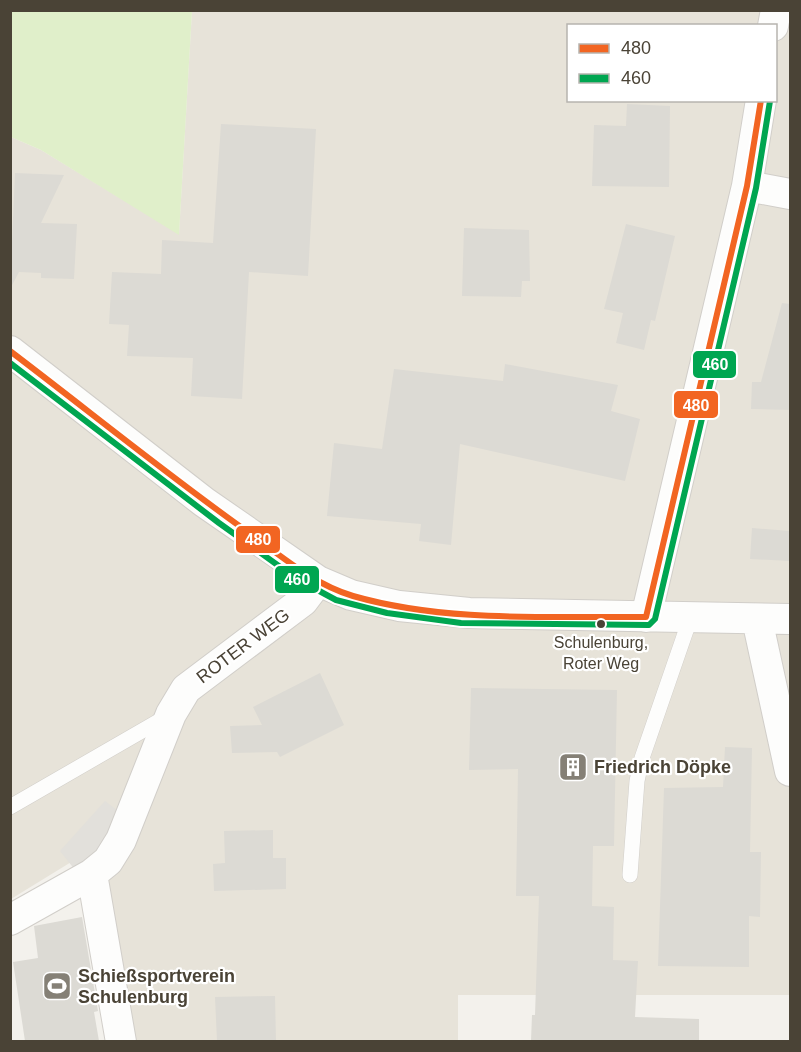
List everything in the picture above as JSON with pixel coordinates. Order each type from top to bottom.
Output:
[{"type":"street","points":[[646,617],[747,186],[761,102]]},
{"type":"street","points":[[747,186],[790,194]]},
{"type":"street","points":[[10,351],[204,502],[318,581],[351,595],[399,606],[470,613],[690,619],[790,619]]},
{"type":"street","name":"ROTER WEG","points":[[10,920],[92,874],[108,861],[122,840],[171,714],[186,689],[303,602],[318,581]]},
{"type":"street","points":[[757,620],[790,771]]},
{"type":"street","points":[[92,874],[121,1041]]},
{"type":"lane","points":[[630,875],[637,781],[642,758],[690,619]]},
{"type":"lane","name":"ROTER WEG","points":[[10,807],[171,714]]},
{"type":"shaded area","points":[[192,11],[790,11],[790,995],[458,995],[458,1041],[132,1041],[94,848],[11,899],[11,137],[41,150],[179,234]]},
{"type":"shaded area","points":[[105,801],[122,814],[104,846],[75,870],[60,851]]},
{"type":"green space","points":[[11,10],[192,11],[179,235],[41,150],[11,137]]},
{"type":"building","points":[[627,104],[670,106],[669,187],[592,186],[594,125],[626,126]]},
{"type":"building","points":[[221,124],[316,129],[308,276],[249,272],[242,399],[191,396],[193,358],[127,356],[129,325],[109,324],[112,272],[161,274],[162,240],[213,243]]},
{"type":"building","points":[[15,173],[64,175],[41,223],[77,224],[74,279],[41,278],[41,273],[19,272],[10,289]]},
{"type":"building","points":[[626,224],[675,236],[655,321],[651,320],[644,350],[616,343],[623,313],[604,309]]},
{"type":"building","points":[[464,228],[529,230],[530,281],[522,281],[521,297],[462,296]]},
{"type":"building","points":[[782,303],[790,304],[790,410],[751,409],[752,382],[761,382]]},
{"type":"building","points":[[505,364],[618,385],[611,411],[640,419],[625,481],[460,444],[451,545],[419,541],[421,524],[327,516],[334,443],[382,449],[394,369],[503,381]]},
{"type":"building","points":[[752,528],[790,531],[790,561],[750,559]]},
{"type":"building","points":[[320,673],[344,725],[280,757],[277,752],[232,753],[230,726],[262,725],[253,707]]},
{"type":"building","points":[[471,688],[617,690],[614,846],[593,846],[592,906],[614,907],[613,960],[638,961],[635,1017],[699,1019],[699,1041],[531,1041],[532,1015],[535,1015],[539,896],[516,896],[518,769],[469,770]]},
{"type":"building","points":[[725,747],[752,748],[750,852],[761,852],[760,917],[749,916],[749,967],[658,966],[664,788],[723,787]]},
{"type":"building","points":[[273,830],[273,858],[286,858],[286,889],[214,891],[213,864],[225,863],[224,831]]},
{"type":"building","name":"Schießsportverein Schulenburg","points":[[82,917],[98,1011],[94,1012],[99,1041],[25,1041],[13,962],[38,958],[34,926]]},
{"type":"building","points":[[275,996],[276,1041],[217,1041],[215,997]]},
{"type":"transit line","name":"480","points":[[10,351],[283,558],[338,591],[389,605],[425,611],[498,616],[646,617],[747,186],[761,102]]},
{"type":"transit line","name":"460","points":[[10,363],[219,523],[297,579],[336,600],[387,613],[461,623],[649,625],[655,619],[756,188],[770,102]]},
{"type":"place","name":"Schulenburg, Roter Weg","points":[[601,624]]},
{"type":"place","name":"Friedrich Döpke","points":[[573,767]]},
{"type":"place","name":"Schießsportverein Schulenburg","points":[[57,986]]}]
